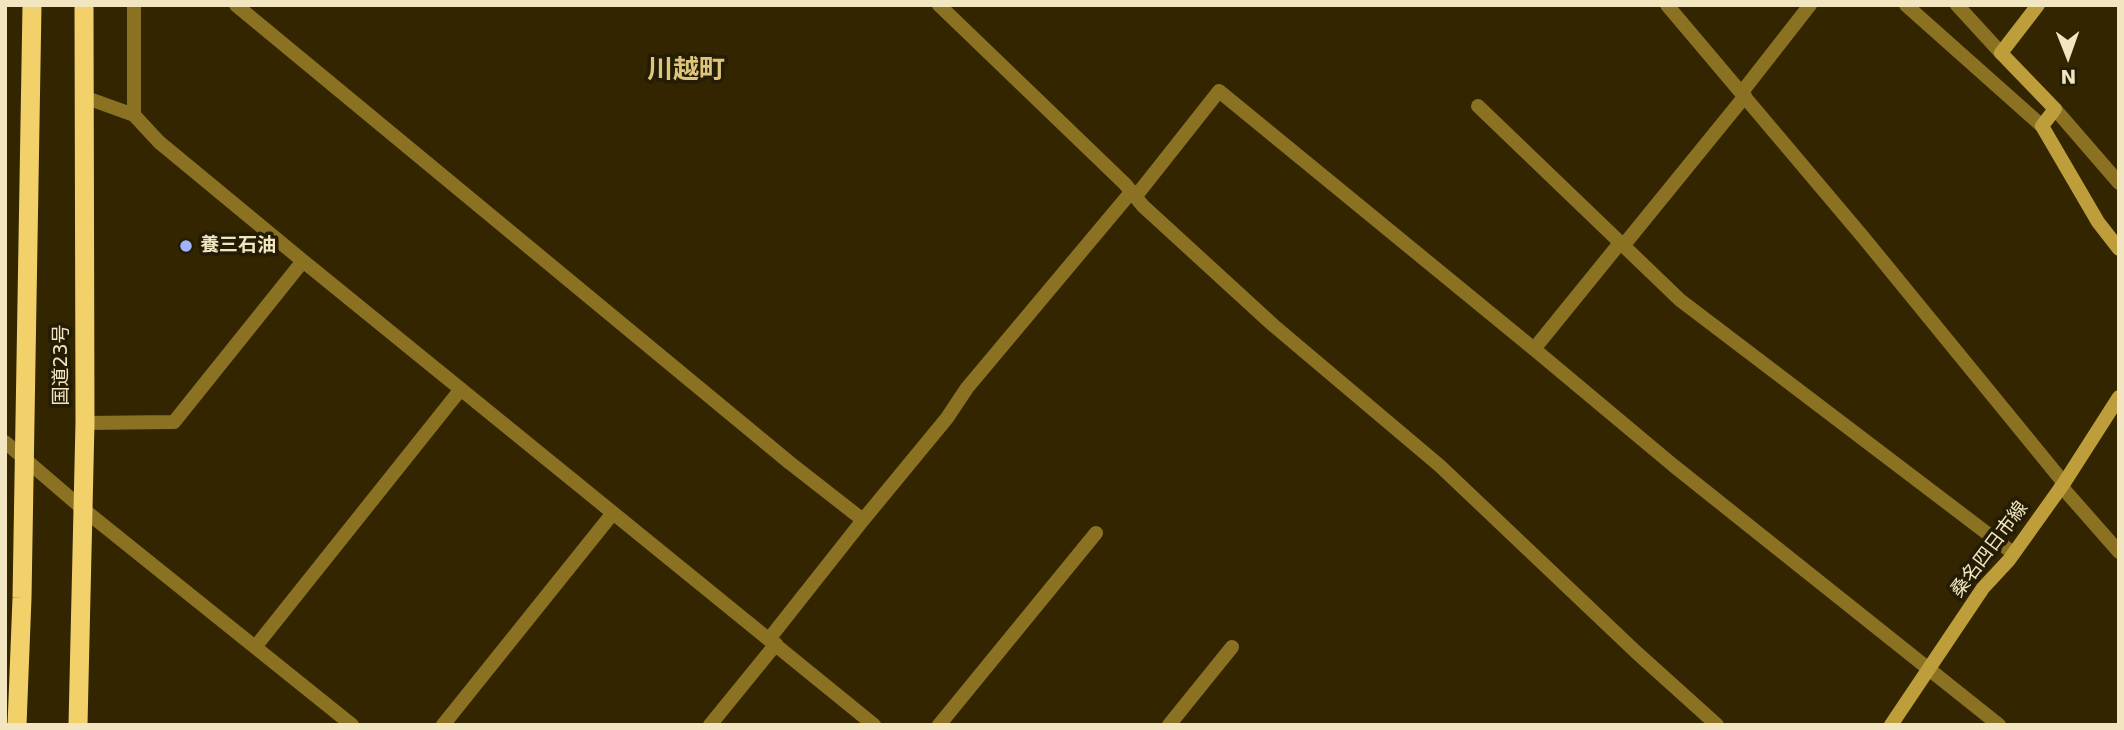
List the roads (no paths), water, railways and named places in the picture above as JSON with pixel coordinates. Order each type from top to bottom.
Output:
[{"type":"highway","name":"国道23号","points":[[17,725],[32,5]]},
{"type":"highway","name":"国道23号","points":[[78,725],[85,423],[84,5]]},
{"type":"main road","points":[[2038,5],[2001,53],[2055,109],[2042,125],[2098,222],[2119,249]]},
{"type":"main road","name":"桑名四日市線","points":[[1891,725],[1983,589],[2063,485],[2119,397]]},
{"type":"street","points":[[134,5],[134,115]]},
{"type":"street","points":[[236,5],[790,463],[863,520]]},
{"type":"street","points":[[939,5],[1134,193],[1143,206],[1273,325],[1440,466],[1717,725]]},
{"type":"street","points":[[1667,5],[2119,552]]},
{"type":"street","points":[[1534,349],[1743,94],[1810,5]]},
{"type":"street","points":[[1906,5],[2042,125]]},
{"type":"street","points":[[1957,5],[2001,53]]},
{"type":"street","points":[[710,725],[863,520],[947,418],[967,388],[1219,92],[1674,466],[1999,725]]},
{"type":"street","points":[[84,97],[134,115],[159,142],[303,261],[874,725]]},
{"type":"street","points":[[1478,106],[1680,300],[2013,553]]},
{"type":"street","points":[[2055,109],[2119,183]]},
{"type":"street","points":[[85,423],[174,422],[303,261]]},
{"type":"street","points":[[256,646],[461,390]]},
{"type":"street","points":[[5,442],[146,562],[256,646],[352,725]]},
{"type":"street","points":[[443,725],[613,513]]},
{"type":"street","points":[[939,725],[1096,533]]},
{"type":"street","points":[[1169,725],[1232,647]]},
{"type":"place","name":"養三石油","points":[[186,246]]},
{"type":"district","name":"川越町","points":[[686,71]]}]
